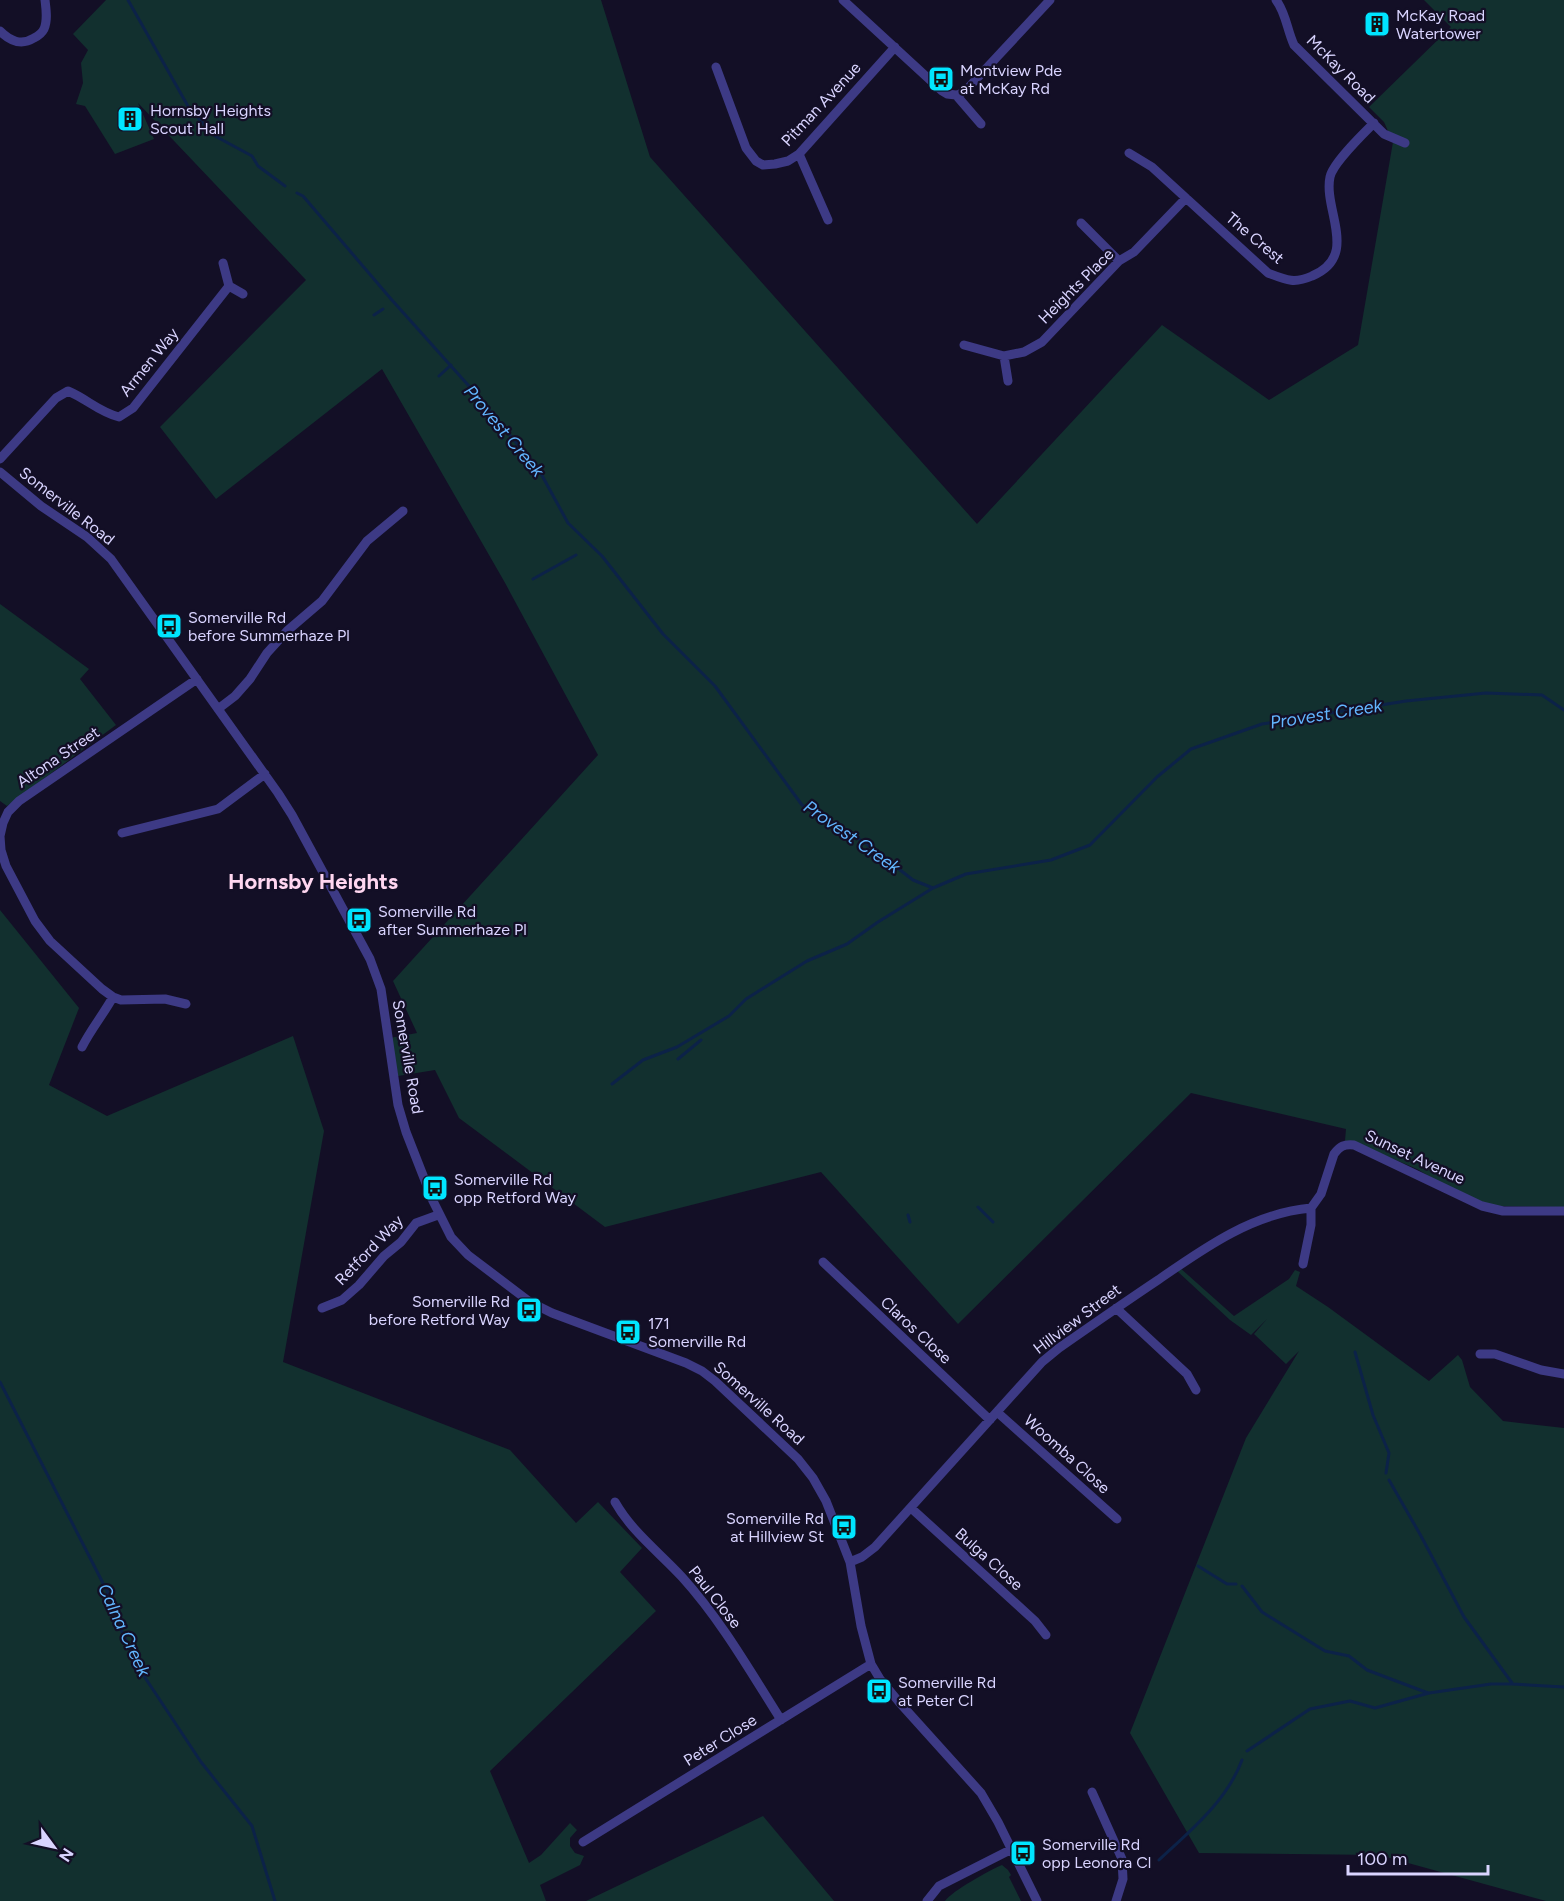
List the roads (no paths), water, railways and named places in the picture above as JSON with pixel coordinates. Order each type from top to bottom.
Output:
[{"type":"street","points":[[0,32],[9,40],[21,43],[38,36],[44,31],[46,22],[45,0]]},
{"type":"street","points":[[843,0],[942,91],[956,95],[968,88],[1050,0]]},
{"type":"street","name":"McKay Road","points":[[1276,0],[1282,9],[1294,45],[1384,134],[1405,143]]},
{"type":"street","name":"Pitman Avenue","points":[[716,67],[746,148],[756,161],[763,165],[775,164],[788,161],[799,154],[895,47]]},
{"type":"street","points":[[956,95],[981,124]]},
{"type":"street","name":"The Crest","points":[[1129,153],[1152,166],[1268,273],[1284,280],[1300,281],[1318,274],[1332,261],[1338,237],[1330,192],[1330,175],[1374,123]]},
{"type":"street","points":[[799,154],[828,220]]},
{"type":"street","name":"Heights Place","points":[[1004,356],[1024,352],[1042,342],[1119,261],[1134,252],[1186,198]]},
{"type":"street","points":[[1081,224],[1119,261]]},
{"type":"street","points":[[223,263],[229,286],[243,294]]},
{"type":"street","name":"Armen Way","points":[[0,459],[56,398],[68,391],[81,396],[105,414],[119,417],[134,408],[229,286]]},
{"type":"street","points":[[964,345],[1004,356],[1008,381]]},
{"type":"street","name":"Somerville Road","points":[[0,472],[24,493],[87,537],[104,552],[265,774],[292,815],[376,974],[385,1012],[398,1105],[406,1132],[446,1231],[462,1249],[530,1302],[552,1313],[702,1371],[808,1470],[826,1501],[850,1562],[861,1626],[872,1664],[879,1679],[981,1793],[1037,1901]]},
{"type":"street","points":[[218,709],[243,687],[267,653],[287,631],[322,601],[367,541],[403,512]]},
{"type":"street","name":"Altona Street","points":[[112,997],[50,941],[35,921],[0,850],[3,823],[8,812],[19,801],[197,680]]},
{"type":"street","points":[[122,833],[218,808],[265,774]]},
{"type":"street","points":[[82,1047],[112,997],[121,1000],[165,999],[186,1004]]},
{"type":"street","name":"Sunset Avenue","points":[[1303,1264],[1311,1225],[1311,1208],[1321,1194],[1334,1154],[1345,1144],[1354,1145],[1482,1206],[1503,1211],[1564,1211]]},
{"type":"street","name":"Hillview Street","points":[[850,1562],[862,1557],[875,1546],[1042,1362],[1116,1308],[1238,1228],[1297,1209],[1311,1208]]},
{"type":"street","name":"Retford Way","points":[[322,1308],[342,1300],[359,1285],[384,1256],[401,1242],[416,1223],[438,1215]]},
{"type":"street","name":"Claros Close","points":[[823,1262],[990,1420]]},
{"type":"street","points":[[1116,1308],[1187,1374],[1196,1390]]},
{"type":"street","points":[[1480,1354],[1495,1354],[1541,1370],[1564,1374]]},
{"type":"street","name":"Woomba Close","points":[[998,1412],[1117,1519]]},
{"type":"street","name":"Paul Close","points":[[615,1502],[625,1520],[682,1577],[719,1623],[781,1720]]},
{"type":"street","name":"Bulga Close","points":[[911,1508],[1035,1622],[1046,1635]]},
{"type":"street","name":"Peter Close","points":[[584,1842],[872,1664]]},
{"type":"street","points":[[1092,1792],[1122,1859],[1122,1879],[1116,1901]]},
{"type":"street","points":[[927,1901],[939,1886],[1012,1849]]},
{"type":"waterway","name":"Provest Creek","points":[[128,0],[189,108],[215,136],[252,156],[258,166],[285,186]]},
{"type":"waterway","name":"Provest Creek","points":[[297,193],[303,196],[539,470],[568,523],[602,556],[663,634],[715,686],[802,805],[864,842],[913,880],[933,888],[966,874],[1051,860],[1090,845],[1157,777],[1191,749],[1262,724],[1406,701],[1486,693],[1542,695],[1564,710]]},
{"type":"waterway","points":[[374,315],[383,309]]},
{"type":"waterway","points":[[439,376],[451,365]]},
{"type":"waterway","points":[[533,579],[576,555]]},
{"type":"waterway","points":[[612,1084],[643,1060],[677,1047],[729,1016],[746,999],[807,961],[847,944],[933,888]]},
{"type":"waterway","points":[[678,1059],[701,1040]]},
{"type":"waterway","points":[[978,1207],[993,1222]]},
{"type":"waterway","points":[[908,1215],[910,1222]]},
{"type":"waterway","points":[[1355,1352],[1373,1415],[1389,1453],[1386,1473]]},
{"type":"waterway","name":"Calna Creek","points":[[0,1382],[107,1591],[122,1632],[142,1673],[201,1762],[252,1826],[275,1901]]},
{"type":"waterway","points":[[1389,1480],[1464,1617],[1512,1683]]},
{"type":"waterway","points":[[1198,1566],[1227,1584],[1236,1584]]},
{"type":"waterway","points":[[1242,1586],[1262,1612],[1325,1651],[1349,1656],[1367,1670],[1428,1693]]},
{"type":"waterway","points":[[1247,1751],[1310,1709],[1350,1701],[1375,1708],[1429,1693],[1491,1684],[1564,1687]]},
{"type":"waterway","points":[[1159,1860],[1217,1802],[1227,1789],[1242,1760]]},
{"type":"place","name":"McKay Road Watertower","points":[[1377,24]]},
{"type":"place","name":"Montview Pde at McKay Rd","points":[[941,79]]},
{"type":"place","name":"Hornsby Heights Scout Hall","points":[[130,119]]},
{"type":"place","name":"Somerville Rd before Summerhaze Pl","points":[[169,626]]},
{"type":"place","name":"Somerville Rd after Summerhaze Pl","points":[[359,920]]},
{"type":"place","name":"Somerville Rd opp Retford Way","points":[[435,1188]]},
{"type":"place","name":"Somerville Rd before Retford Way","points":[[529,1310]]},
{"type":"place","name":"171 Somerville Rd","points":[[628,1332]]},
{"type":"place","name":"Somerville Rd at Hillview St","points":[[844,1527]]},
{"type":"place","name":"Somerville Rd at Peter Cl","points":[[879,1691]]},
{"type":"place","name":"Somerville Rd opp Leonora Cl","points":[[1023,1853]]},
{"type":"district","name":"Hornsby Heights","points":[[313,881]]}]
